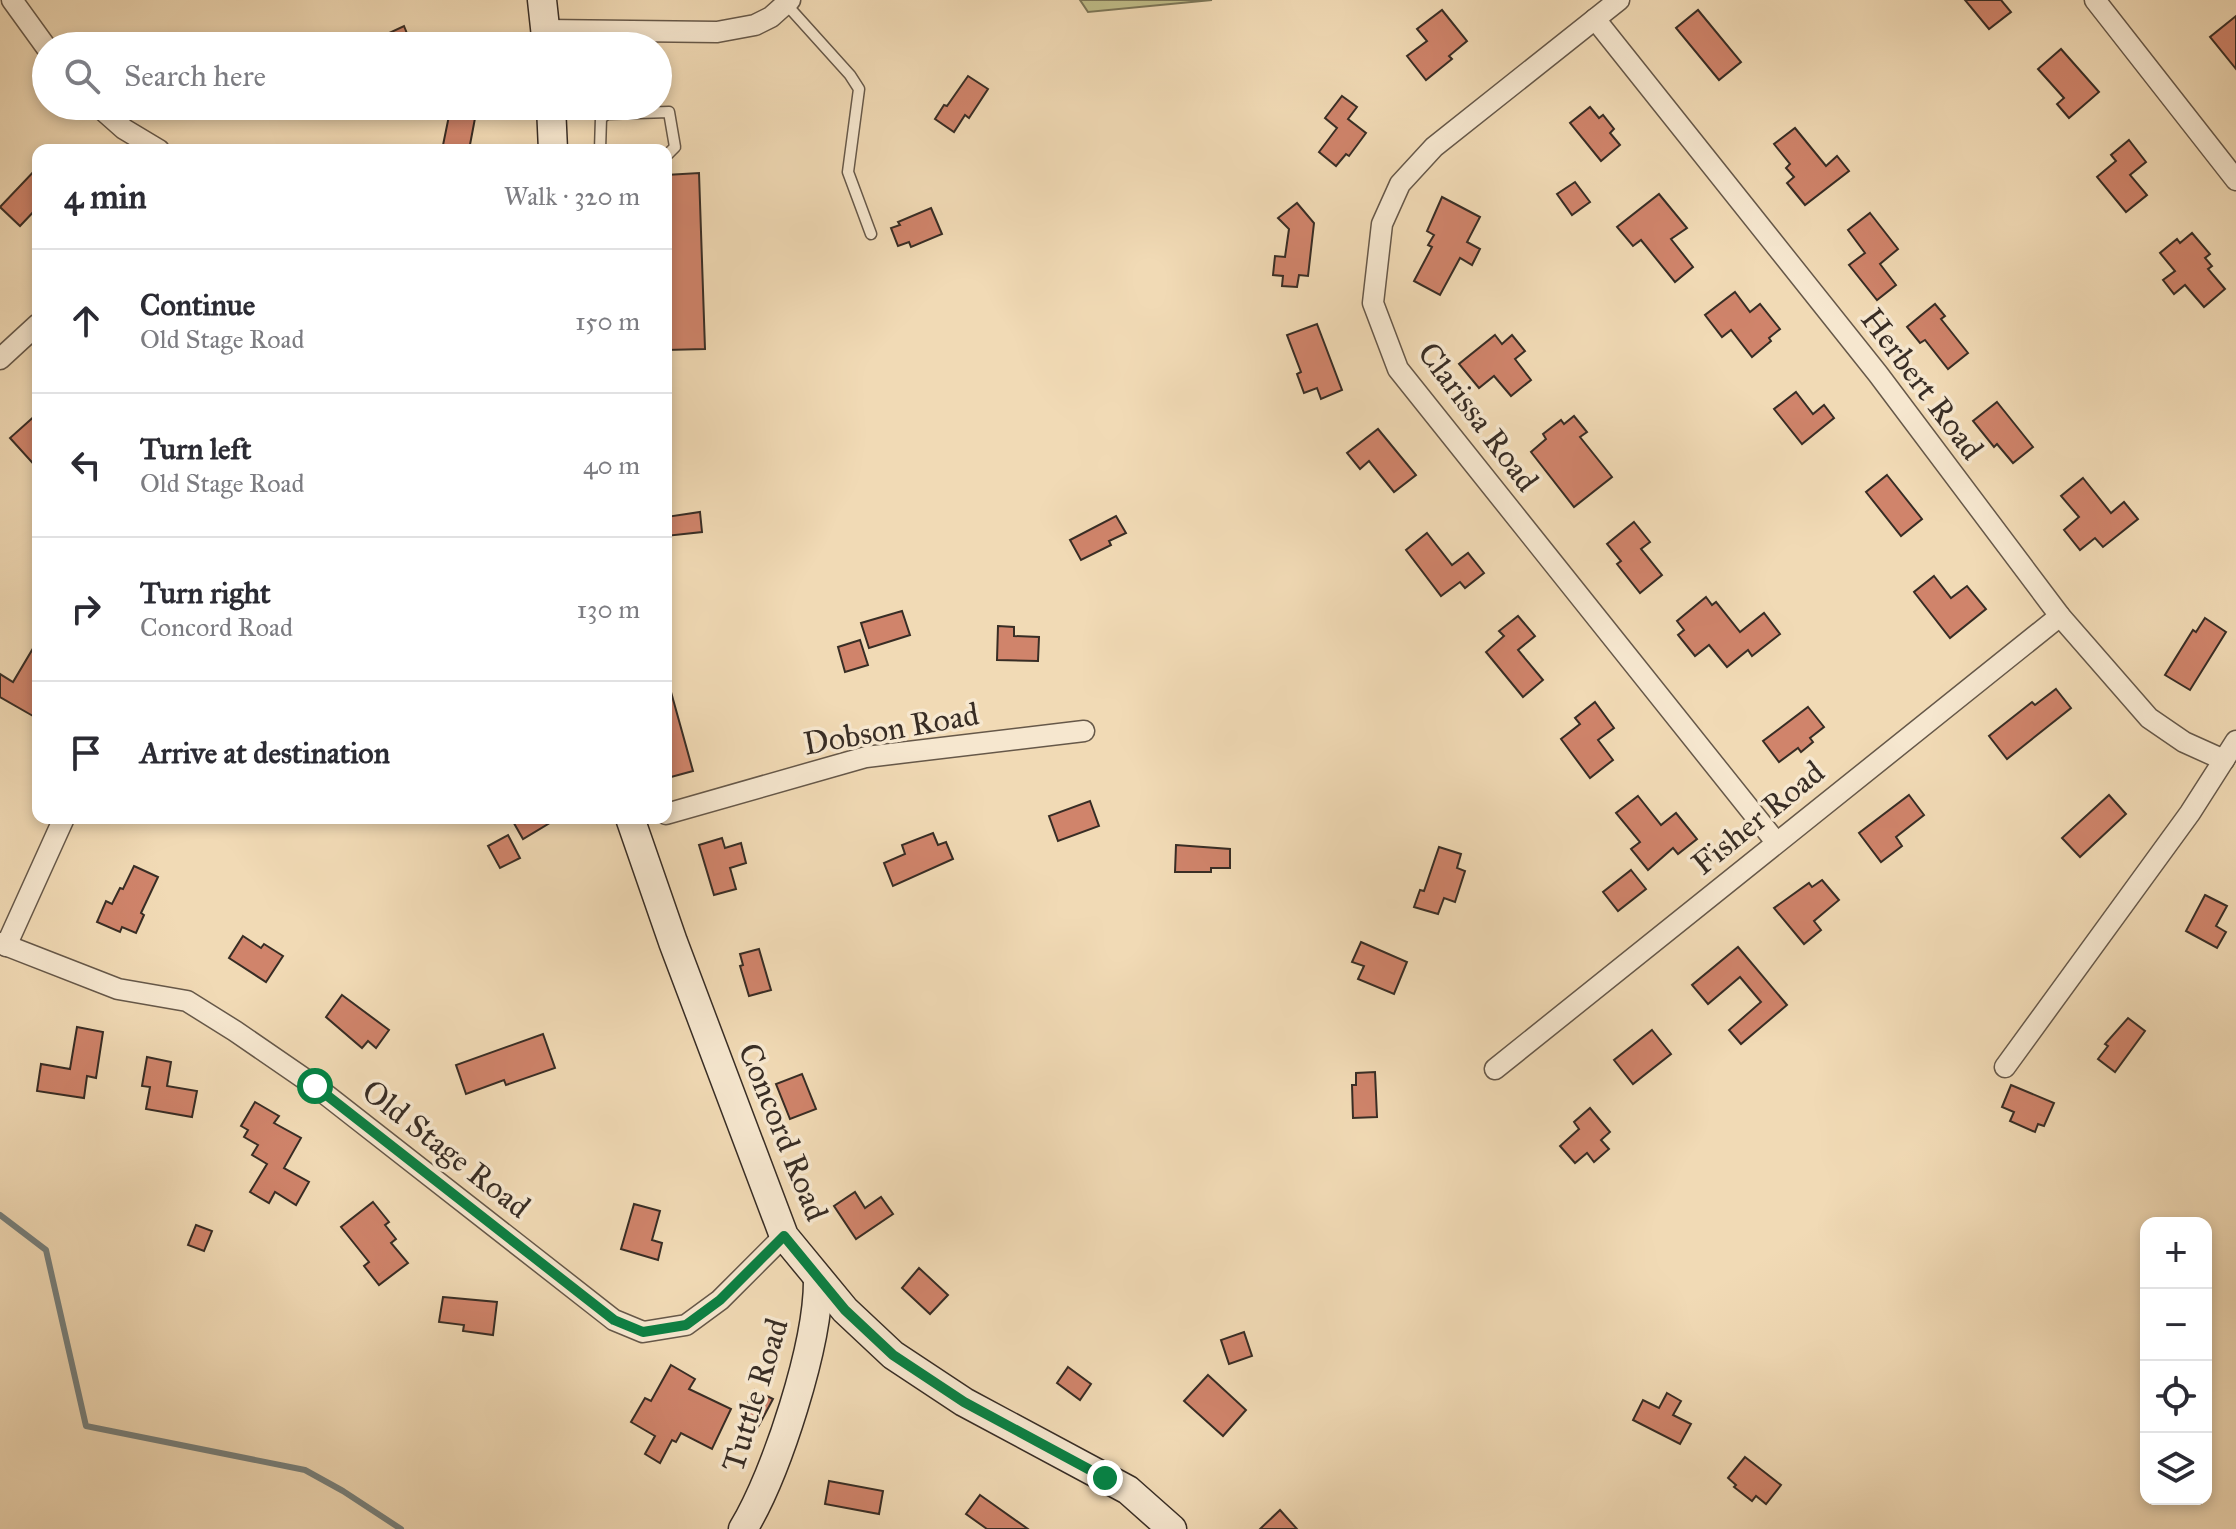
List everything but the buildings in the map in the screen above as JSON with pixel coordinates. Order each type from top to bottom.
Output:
[{"type":"main road","points":[[542,0],[545,32]]},
{"type":"main road","points":[[552,120],[553,144]]},
{"type":"main road","name":"Concord Road","points":[[639,824],[673,942],[784,1236],[845,1310],[893,1355],[964,1402],[1128,1490],[1172,1529]]},
{"type":"main road","name":"Tuttle Road","points":[[743,1529],[753,1513],[782,1441],[818,1305],[818,1278]]},
{"type":"street","points":[[12,0],[35,32]]},
{"type":"street","name":"Clarissa Road","points":[[1619,0],[1434,147],[1400,184],[1382,224],[1373,303],[1398,369],[1776,842]]},
{"type":"street","points":[[2095,0],[2236,180]]},
{"type":"street","points":[[672,34],[717,32],[755,25],[771,17],[788,2]]},
{"type":"street","name":"Herbert Road","points":[[1595,19],[1878,374],[2060,616],[2149,718],[2184,742],[2224,760]]},
{"type":"street","points":[[114,120],[149,144]]},
{"type":"street","points":[[0,359],[32,330]]},
{"type":"street","name":"Fisher Road","points":[[1495,1069],[2060,616]]},
{"type":"street","name":"Dobson Road","points":[[672,812],[866,757],[1084,731]]},
{"type":"street","points":[[2005,1067],[2152,866],[2236,741]]},
{"type":"street","points":[[3,944],[61,824]]},
{"type":"street","name":"Old Stage Road","points":[[3,944],[118,989],[187,1001],[315,1086],[614,1320],[643,1332],[686,1325],[720,1300],[784,1236]]},
{"type":"lane","points":[[788,2],[859,89],[848,172],[871,234]]},
{"type":"lane","points":[[672,117],[675,147],[672,150]]},
{"type":"lane","points":[[600,144],[601,120]]},
{"type":"shaded area","points":[[1080,0],[1212,0],[1088,12]]},
{"type":"waterway","points":[[0,1215],[46,1250],[86,1426],[305,1470],[401,1529]]},
{"type":"route","points":[[315,1086],[614,1320],[643,1332],[686,1325],[720,1300],[784,1236],[845,1310],[893,1355],[964,1402],[1105,1478]]}]
